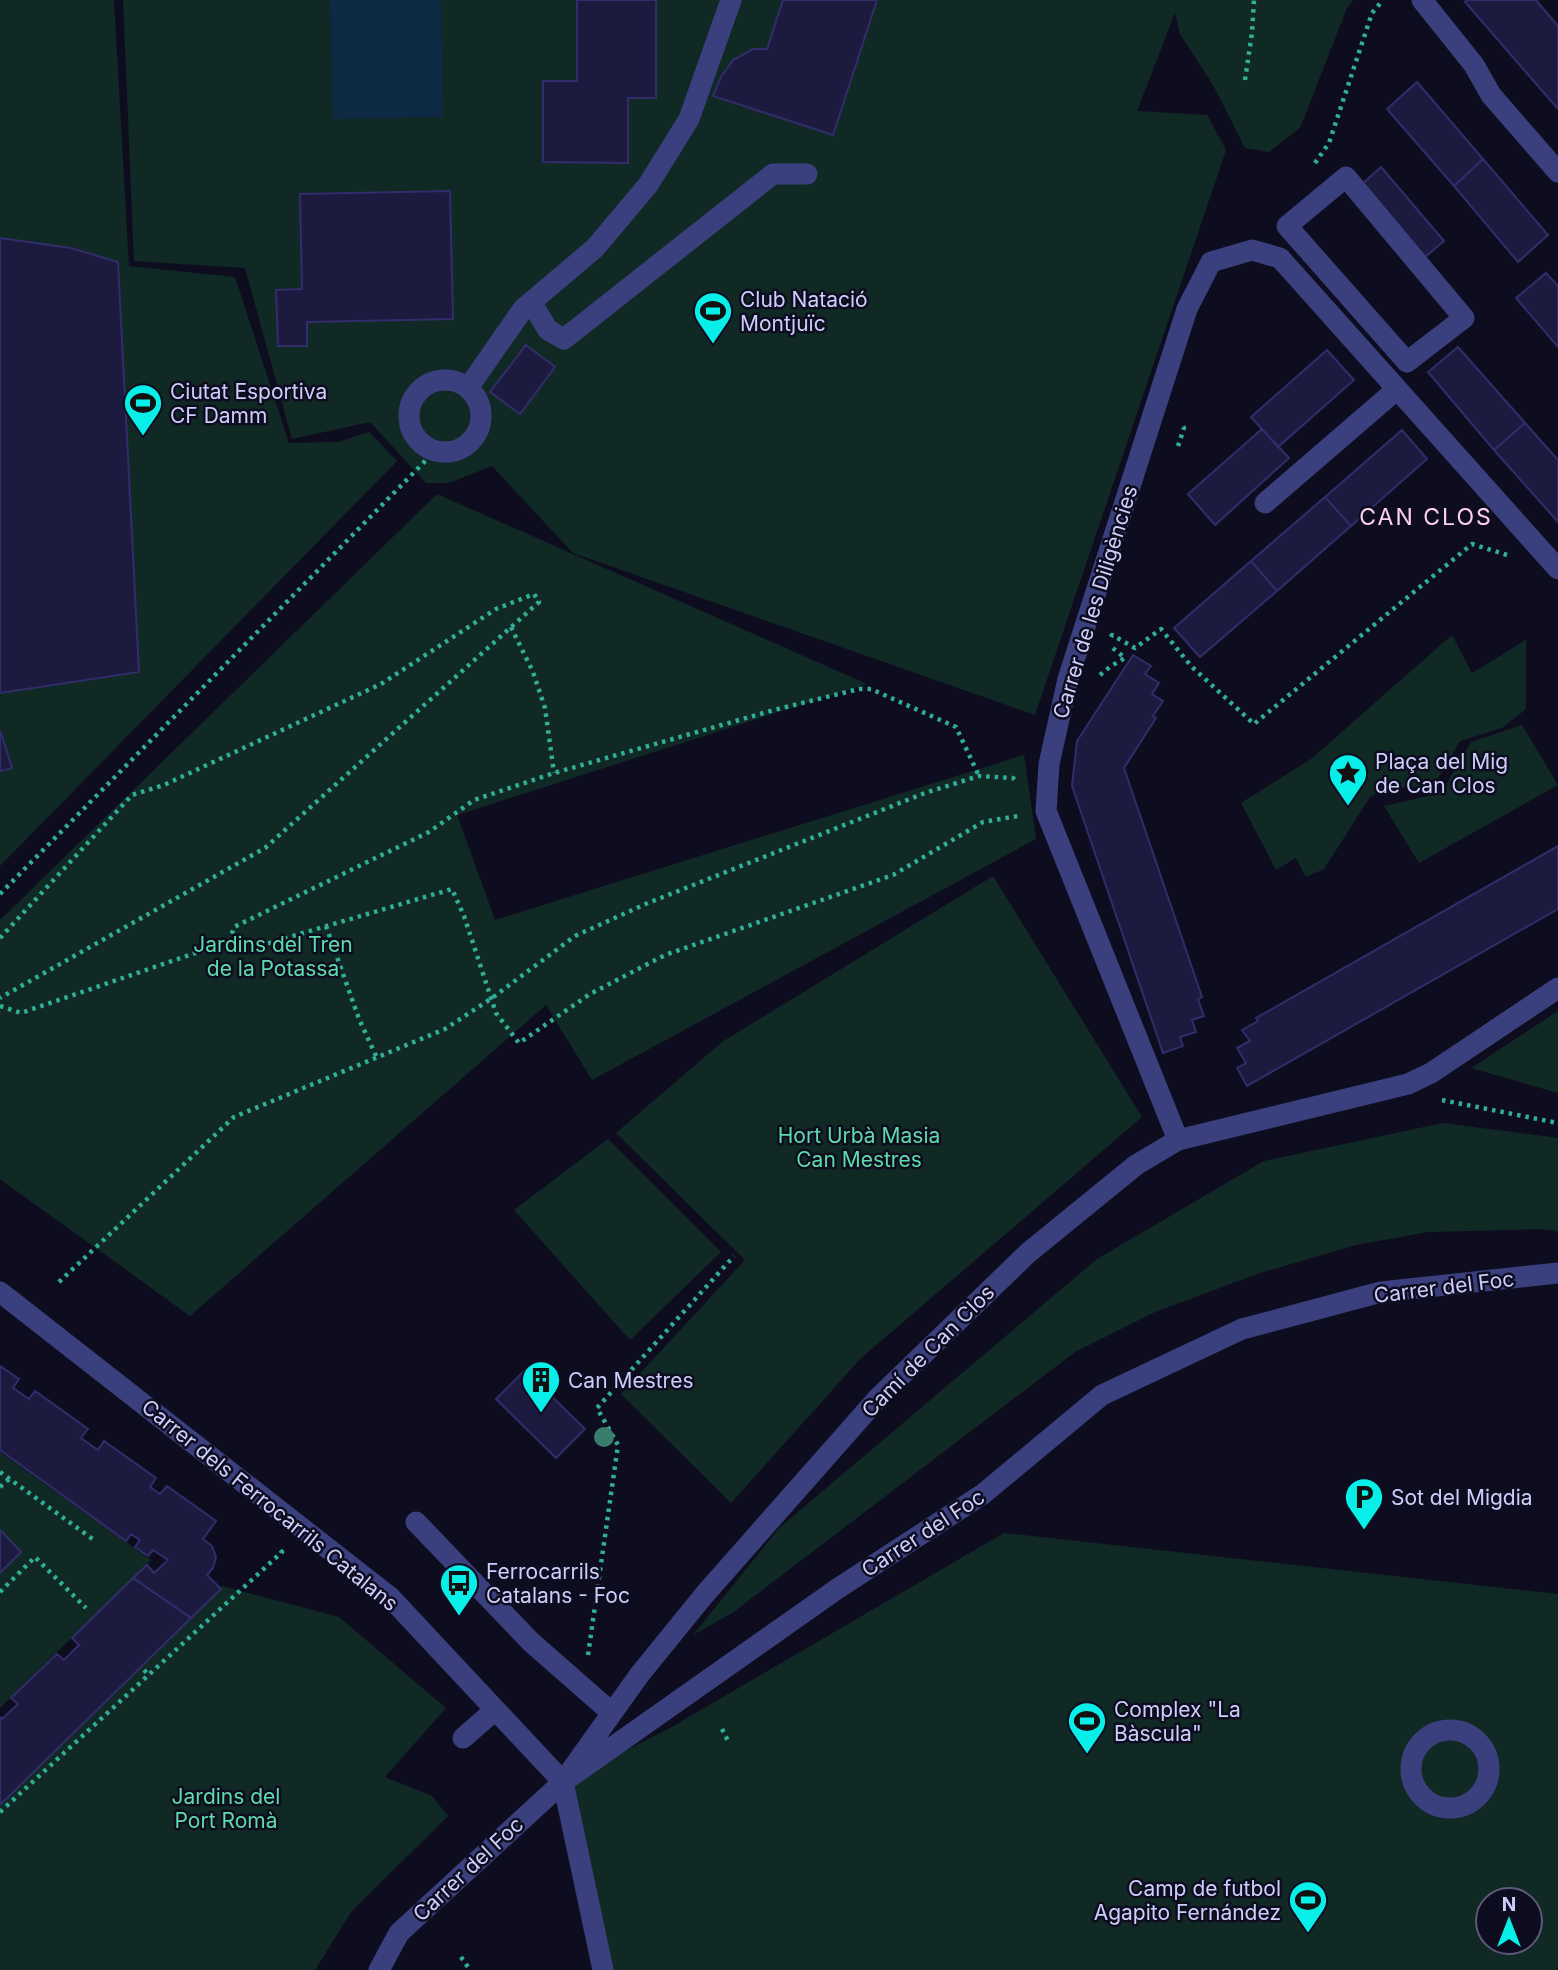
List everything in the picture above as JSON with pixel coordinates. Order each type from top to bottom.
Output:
[{"type":"street","points":[[468,388],[523,309],[595,248],[648,185],[689,119],[731,0]]},
{"type":"street","points":[[1422,0],[1474,65],[1491,95],[1558,172]]},
{"type":"street","points":[[531,302],[548,330],[564,339],[773,174],[807,174]]},
{"type":"street","points":[[1346,177],[1464,317],[1407,362],[1287,226],[1346,177]]},
{"type":"street","name":"Carrer de les Diligències","points":[[1178,1140],[1046,811],[1049,764],[1068,680],[1187,309],[1210,262],[1252,250],[1280,258],[1396,390]]},
{"type":"street","points":[[446,379],[468,388],[481,409],[477,433],[470,442],[460,449],[448,452],[435,451],[416,439],[408,416],[415,394],[435,380],[446,379]]},
{"type":"street","points":[[1265,503],[1396,390],[1558,569]]},
{"type":"street","name":"Camí de Can Clos","points":[[563,1782],[640,1674],[705,1594],[878,1398],[1028,1253],[1136,1166],[1178,1140],[1408,1084],[1431,1073],[1558,988]]},
{"type":"street","name":"Carrer del Foc","points":[[379,1970],[399,1933],[563,1782],[837,1589],[984,1494],[1102,1395],[1242,1329],[1381,1292],[1558,1273]]},
{"type":"street","name":"Carrer dels Ferrocarrils Catalans","points":[[0,1292],[390,1597],[563,1782]]},
{"type":"street","points":[[416,1521],[531,1642],[612,1713]]},
{"type":"street","points":[[463,1738],[495,1710]]},
{"type":"street","points":[[563,1782],[603,1970]]},
{"type":"path","points":[[1245,80],[1254,0]]},
{"type":"path","points":[[1315,163],[1329,143],[1372,13],[1383,0]]},
{"type":"path","points":[[0,894],[435,451]]},
{"type":"path","points":[[1111,666],[1125,658],[1108,645],[1112,635],[1135,648],[1161,629],[1191,666],[1254,724],[1472,544],[1516,558]]},
{"type":"path","points":[[0,938],[132,795],[164,785],[381,684],[496,609],[534,594],[539,602],[265,848],[0,998]]},
{"type":"path","points":[[511,627],[533,672],[545,708],[554,773]]},
{"type":"path","points":[[227,950],[234,928],[429,832],[474,800],[554,773],[774,710],[859,690],[871,690],[956,727],[979,776]]},
{"type":"path","points":[[59,1282],[234,1117],[445,1029],[587,930],[648,903],[925,793],[979,776],[1013,778],[1046,811]]},
{"type":"path","points":[[0,1006],[21,1013],[204,950],[249,949],[452,889],[464,916],[496,1013],[519,1043],[590,994],[665,955],[893,875],[983,822],[1046,811]]},
{"type":"path","points":[[326,926],[376,1058]]},
{"type":"path","points":[[1437,1099],[1558,1123]]},
{"type":"path","points":[[588,1656],[618,1444],[597,1408],[734,1256]]},
{"type":"path","points":[[0,1472],[94,1540]]},
{"type":"path","points":[[0,1487],[9,1479]]},
{"type":"path","points":[[0,1812],[282,1552]]},
{"type":"path","points":[[0,1592],[35,1557],[86,1608]]},
{"type":"path","points":[[144,1670],[149,1675]]},
{"type":"path","points":[[722,1729],[729,1741]]},
{"type":"path","points":[[461,1957],[470,1970]]},
{"type":"green space","name":"Ciutat Esportiva CF Damm","points":[[0,0],[114,0],[129,266],[235,277],[289,443],[338,442],[369,432],[397,461],[0,866]]},
{"type":"green space","name":"Club Natació Montjuïc","points":[[123,0],[1353,0],[1347,8],[1300,128],[1269,152],[1245,148],[1213,85],[1180,34],[1175,13],[1137,111],[1207,115],[1226,150],[1035,715],[573,553],[492,466],[449,483],[426,483],[370,422],[292,439],[245,268],[134,261]]},
{"type":"green space","name":"Jardins del Tren de la Potassa","points":[[437,494],[867,684],[457,815],[495,920],[1024,755],[1036,839],[592,1080],[546,1005],[190,1316],[0,1179],[0,920]]},
{"type":"green space","points":[[1452,635],[1472,673],[1526,640],[1526,709],[1502,728],[1460,741],[1433,787],[1388,788],[1370,797],[1324,869],[1306,877],[1296,858],[1276,870],[1241,803],[1311,759]]},
{"type":"green space","points":[[1522,725],[1558,785],[1419,863],[1384,806],[1441,793],[1471,742]]},
{"type":"green space","name":"Hort Urbà Masia Can Mestres","points":[[993,876],[1142,1117],[860,1359],[731,1503],[621,1394],[745,1260],[616,1133],[722,1042]]},
{"type":"green space","points":[[1558,1011],[1558,1093],[1471,1068]]},
{"type":"green space","points":[[1443,1123],[1558,1138],[1558,1231],[1541,1229],[1428,1232],[1356,1245],[1257,1274],[1155,1312],[1075,1352],[732,1613],[693,1635],[779,1528],[1097,1259],[1264,1161]]},
{"type":"green space","points":[[608,1139],[721,1252],[630,1340],[514,1210]]},
{"type":"green space","points":[[0,1452],[151,1560],[0,1708]]},
{"type":"green space","name":"Complex \"La Bàscula\"","points":[[1004,1533],[1558,1594],[1558,1970],[603,1970],[563,1782],[670,1728]]},
{"type":"green space","name":"Jardins del Port Romà","points":[[222,1586],[339,1617],[446,1708],[385,1777],[432,1796],[448,1816],[351,1912],[315,1970],[0,1970],[0,1802]]},
{"type":"water","points":[[330,0],[441,0],[443,117],[333,119]]},
{"type":"building","points":[[577,0],[656,0],[656,98],[628,98],[628,163],[543,162],[543,81],[577,81]]},
{"type":"building","points":[[783,0],[877,0],[833,135],[713,96],[721,77],[733,60],[753,49],[767,49]]},
{"type":"building","points":[[1536,0],[1558,26],[1558,109],[1465,2]]},
{"type":"building","points":[[1417,82],[1483,159],[1454,186],[1387,109]]},
{"type":"building","points":[[1483,159],[1548,235],[1518,262],[1454,186]]},
{"type":"building","points":[[1381,167],[1444,241],[1424,258],[1362,184]]},
{"type":"building","points":[[450,191],[453,319],[307,322],[307,346],[278,346],[276,290],[302,289],[300,194]]},
{"type":"building","points":[[0,238],[71,248],[118,262],[139,672],[0,693]]},
{"type":"building","points":[[1546,273],[1558,286],[1558,347],[1516,298]]},
{"type":"building","points":[[526,345],[555,367],[520,414],[490,392]]},
{"type":"building","points":[[1458,347],[1525,423],[1494,450],[1428,372]]},
{"type":"building","points":[[1327,350],[1354,380],[1278,447],[1251,417]]},
{"type":"building","points":[[1525,423],[1558,460],[1558,522],[1494,450]]},
{"type":"building","points":[[1262,429],[1289,458],[1215,525],[1188,494]]},
{"type":"building","points":[[1402,430],[1427,459],[1351,526],[1325,497]]},
{"type":"building","points":[[1325,497],[1351,526],[1277,591],[1251,561]]},
{"type":"building","points":[[1251,561],[1277,591],[1200,657],[1174,628]]},
{"type":"building","points":[[1133,655],[1151,666],[1145,674],[1159,683],[1152,694],[1163,701],[1153,716],[1156,718],[1124,768],[1202,997],[1198,999],[1204,1016],[1192,1020],[1196,1032],[1180,1037],[1183,1046],[1163,1053],[1072,786],[1077,741]]},
{"type":"building","points":[[0,730],[12,768],[0,771]]},
{"type":"building","points":[[1558,846],[1558,909],[1247,1086],[1237,1068],[1246,1063],[1237,1048],[1250,1041],[1242,1030],[1258,1021],[1256,1018]]},
{"type":"building","points":[[0,1366],[19,1379],[13,1388],[29,1399],[35,1391],[88,1429],[81,1438],[98,1450],[104,1441],[156,1478],[150,1487],[160,1494],[167,1486],[216,1521],[203,1539],[212,1546],[216,1557],[213,1568],[207,1575],[221,1589],[191,1618],[133,1578],[147,1565],[154,1573],[168,1560],[153,1550],[148,1556],[135,1547],[140,1540],[131,1534],[126,1541],[0,1450]]},
{"type":"building","name":"Can Mestres","points":[[525,1370],[585,1429],[556,1458],[496,1399]]},
{"type":"building","points":[[0,1530],[21,1552],[0,1573]]},
{"type":"building","points":[[133,1578],[191,1618],[0,1805],[0,1717],[2,1719],[18,1704],[11,1698],[57,1654],[64,1660],[79,1645],[72,1638]]},
{"type":"place","name":"Club Natació Montjuïc","points":[[713,345]]},
{"type":"place","name":"Ciutat Esportiva CF Damm","points":[[143,437]]},
{"type":"place","name":"Plaça del Mig de Can Clos","points":[[1348,807]]},
{"type":"place","name":"Can Mestres","points":[[541,1414]]},
{"type":"place","name":"Sot del Migdia","points":[[1364,1531]]},
{"type":"place","name":"Ferrocarrils Catalans - Foc","points":[[459,1617]]},
{"type":"place","name":"Complex \"La Bàscula\"","points":[[1087,1755]]},
{"type":"place","name":"Camp de futbol Agapito Fernández","points":[[1308,1934]]},
{"type":"district","name":"CAN CLOS","points":[[1426,517]]}]
